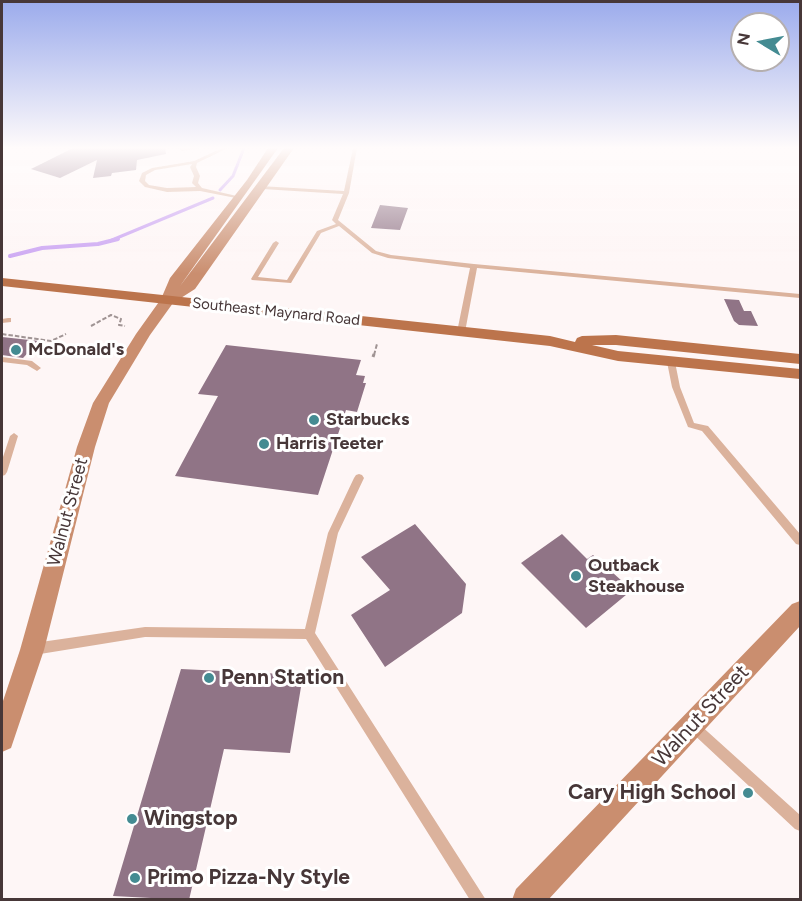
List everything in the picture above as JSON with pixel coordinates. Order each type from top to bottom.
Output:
[{"type":"main road","points":[[168,300],[177,278],[244,190]]},
{"type":"main road","points":[[168,300],[190,286],[260,190]]},
{"type":"main road","name":"Southeast Maynard Road","points":[[2,282],[550,341],[616,340],[801,359]]},
{"type":"main road","name":"Walnut Street","points":[[2,739],[32,650],[81,465],[101,402],[143,334],[168,300]]},
{"type":"main road","name":"Southeast Maynard Road","points":[[550,341],[618,356],[801,374]]},
{"type":"main road","name":"Walnut Street","points":[[527,900],[801,611]]},
{"type":"lane","points":[[205,190],[239,198]]},
{"type":"lane","points":[[305,190],[346,193]]},
{"type":"lane","points":[[347,190],[335,220],[374,252],[390,257],[801,296]]},
{"type":"lane","points":[[276,243],[254,279],[289,282],[317,235],[340,224]]},
{"type":"lane","points":[[461,332],[474,266]]},
{"type":"lane","points":[[2,360],[29,363],[37,368]]},
{"type":"lane","points":[[671,362],[676,387],[691,425],[705,428],[801,541]]},
{"type":"lane","points":[[2,472],[14,436]]},
{"type":"lane","points":[[359,478],[333,533],[309,634],[479,900]]},
{"type":"lane","points":[[32,650],[145,632],[309,634]]},
{"type":"lane","points":[[692,726],[801,824]]},
{"type":"path","points":[[91,326],[111,315],[121,319],[119,325],[125,326]]},
{"type":"path","points":[[2,334],[51,341],[66,334]]},
{"type":"path","points":[[373,357],[378,344]]},
{"type":"building","points":[[380,205],[408,208],[400,230],[371,228]]},
{"type":"building","points":[[724,299],[739,300],[744,311],[751,311],[758,326],[739,325],[734,321]]},
{"type":"building","name":"McDonald's","points":[[2,337],[39,341],[23,358],[2,355]]},
{"type":"building","name":"Harris Teeter","points":[[226,345],[361,360],[356,375],[365,376],[363,383],[366,383],[357,412],[346,410],[318,495],[175,476],[218,396],[198,394]]},
{"type":"building","points":[[415,524],[466,584],[462,613],[385,667],[351,615],[390,590],[361,557]]},
{"type":"building","name":"Outback Steakhouse","points":[[562,534],[587,559],[593,555],[632,590],[586,628],[521,563]]},
{"type":"building","points":[[181,669],[303,675],[290,753],[224,749],[189,900],[113,896]]},
{"type":"waterway","points":[[112,240],[213,198]]},
{"type":"waterway","points":[[10,256],[42,248],[98,244],[118,239]]},
{"type":"place","name":"McDonald's","points":[[16,350]]},
{"type":"place","name":"Starbucks","points":[[314,420]]},
{"type":"place","name":"Harris Teeter","points":[[264,444]]},
{"type":"place","name":"Outback Steakhouse","points":[[576,576]]},
{"type":"place","name":"Penn Station","points":[[209,678]]},
{"type":"place","name":"Cary High School","points":[[748,793]]},
{"type":"place","name":"Wingstop","points":[[132,819]]},
{"type":"place","name":"Primo Pizza-Ny Style","points":[[135,878]]}]
